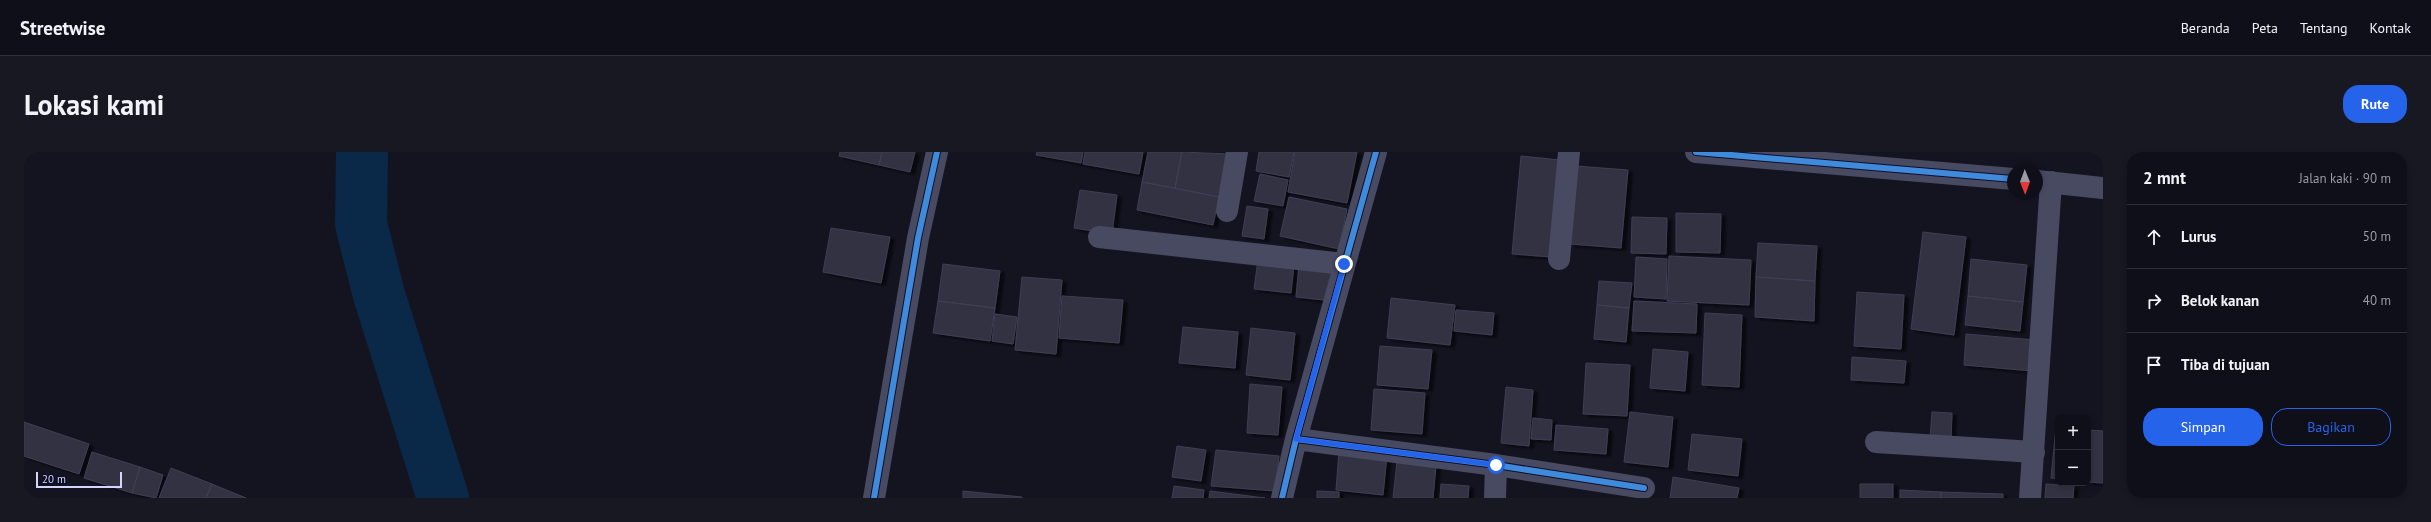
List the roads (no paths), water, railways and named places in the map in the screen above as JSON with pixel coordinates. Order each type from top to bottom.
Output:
[{"type":"street","points":[[874,498],[918,238],[937,152]]},
{"type":"street","points":[[1227,211],[1237,152]]},
{"type":"street","points":[[1282,498],[1296,439],[1376,152]]},
{"type":"street","points":[[1559,259],[1569,152]]},
{"type":"street","points":[[1696,152],[1914,160],[2007,178]]},
{"type":"street","points":[[2030,498],[2034,452],[2044,182],[2103,188]]},
{"type":"street","points":[[1099,237],[1344,264]]},
{"type":"street","points":[[1296,439],[1644,486]]},
{"type":"street","points":[[1876,442],[2034,452]]},
{"type":"street","points":[[1495,498],[1496,465]]},
{"type":"waterway","points":[[362,152],[361,224],[379,295],[443,498]]}]
